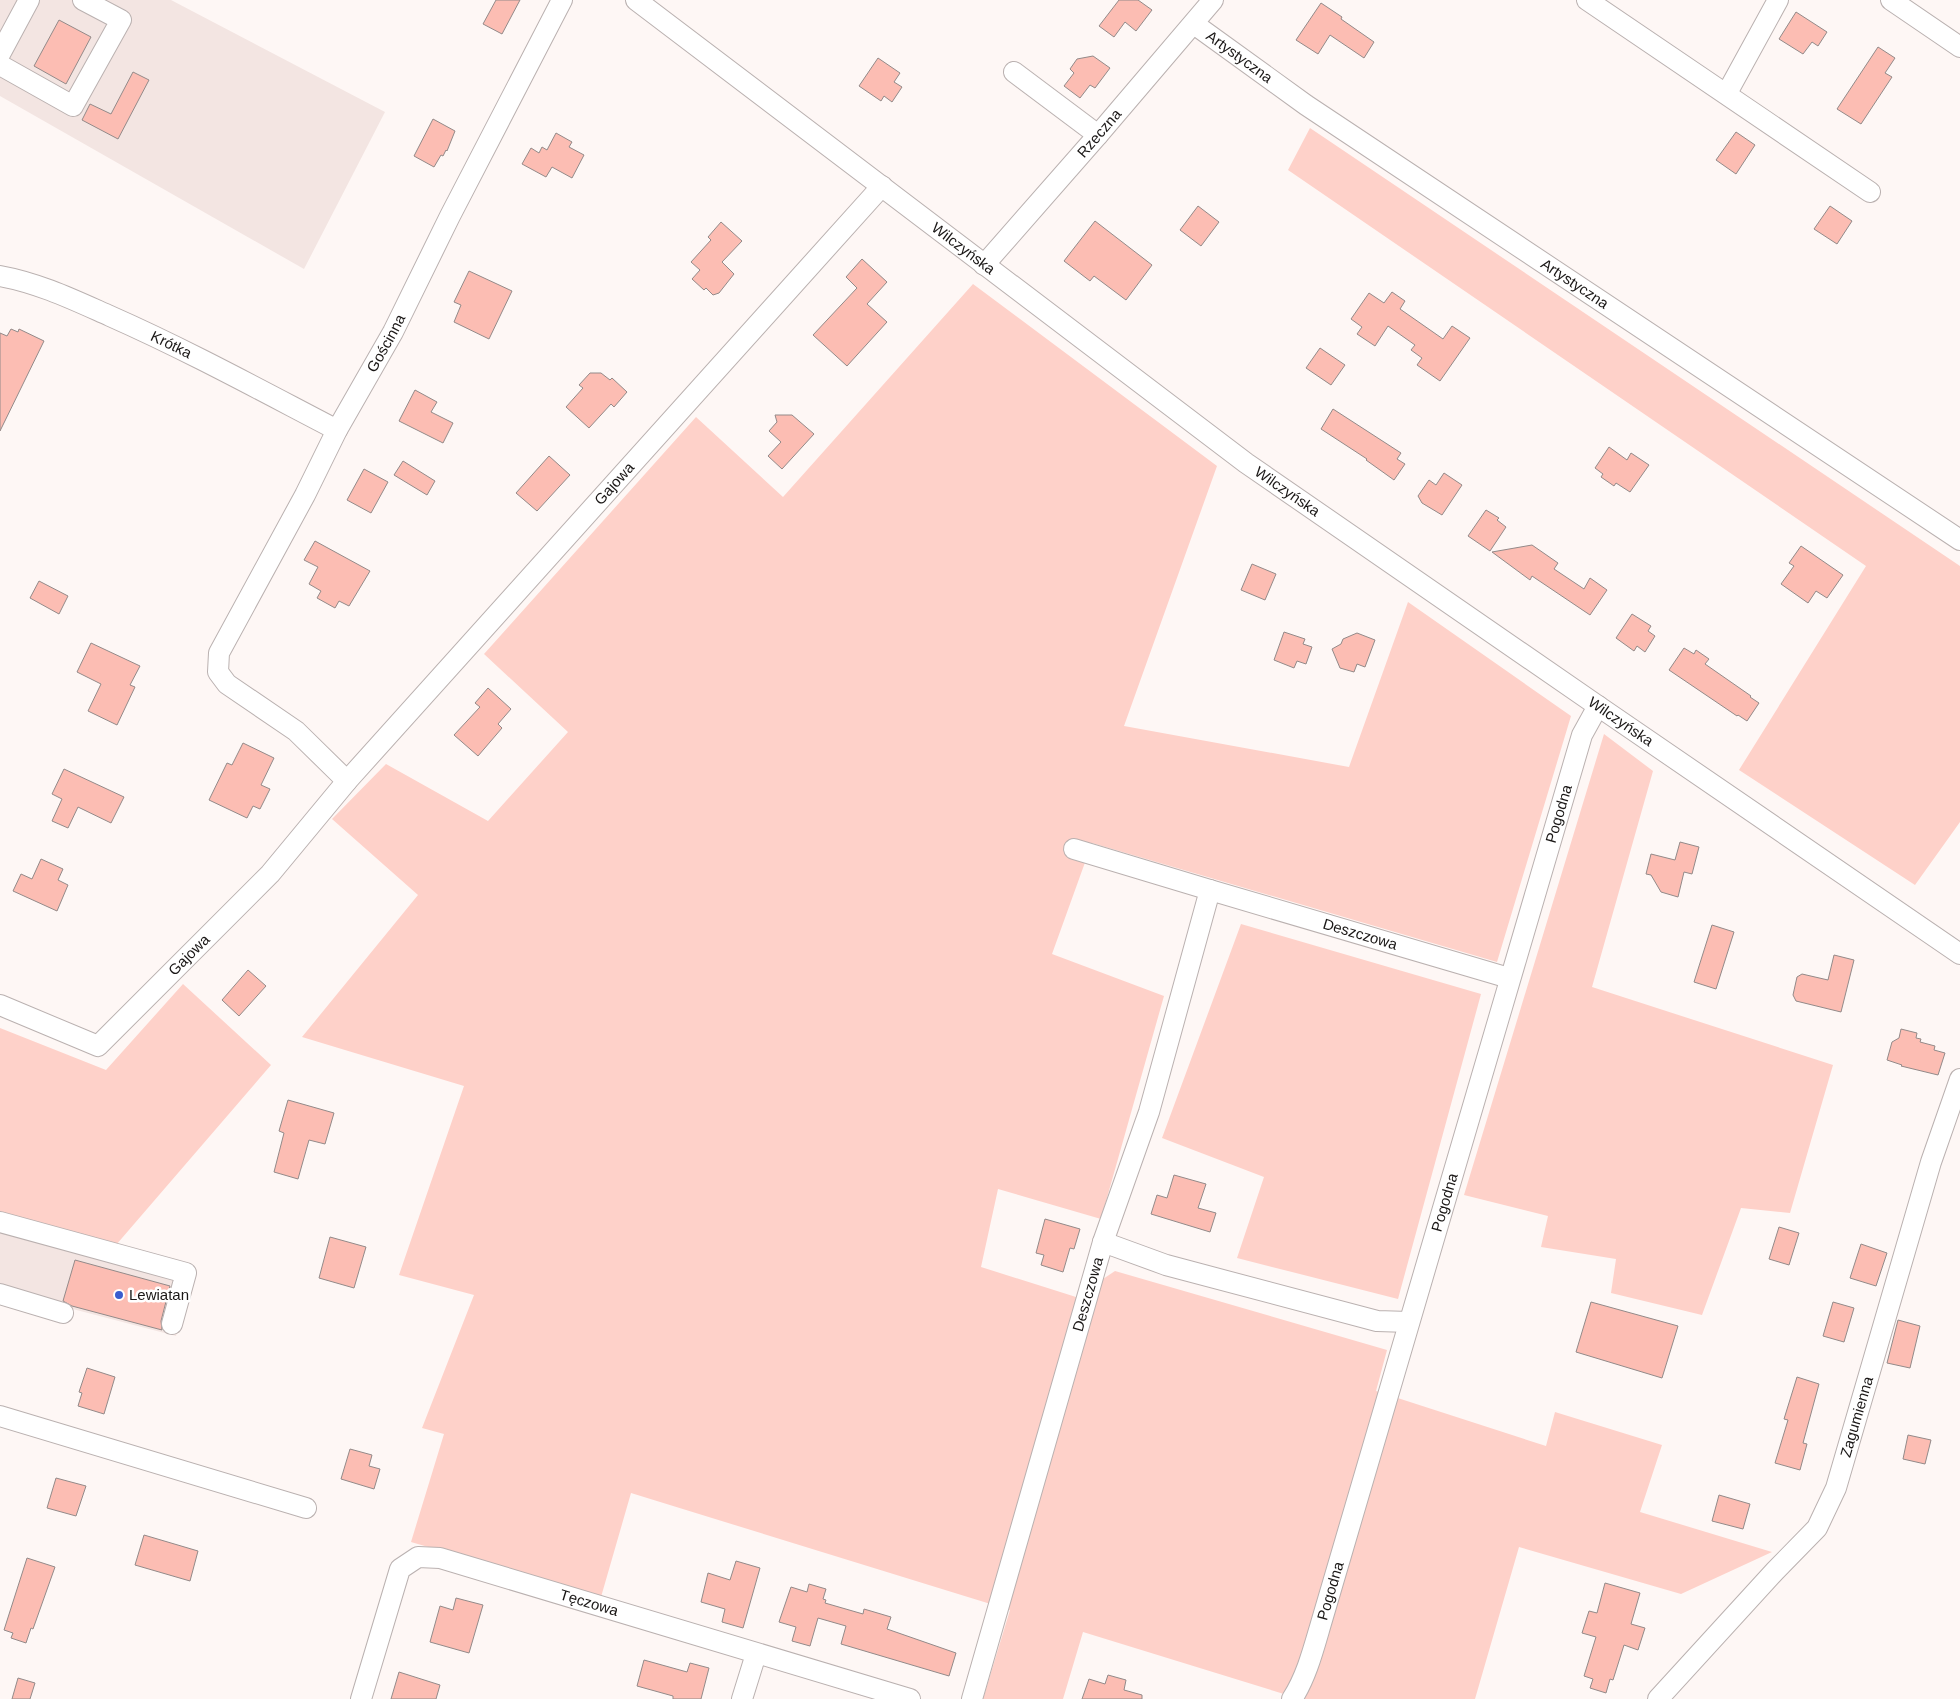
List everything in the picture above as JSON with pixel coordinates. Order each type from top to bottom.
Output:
[{"type":"street","points":[[0,54],[29,0]]},
{"type":"street","points":[[0,65],[73,106],[121,20],[83,0]]},
{"type":"street","name":"Gościnna","points":[[347,782],[296,731],[227,684],[218,672],[219,653],[306,494],[337,430],[394,332],[450,216],[562,0]]},
{"type":"street","name":"Wilczyńska","points":[[636,0],[1246,463],[1960,954]]},
{"type":"street","name":"Rzeczna","points":[[984,265],[1213,0]]},
{"type":"street","points":[[1588,0],[1870,192]]},
{"type":"street","points":[[1727,94],[1778,0]]},
{"type":"street","points":[[1891,0],[1960,47]]},
{"type":"street","name":"Artystyczna","points":[[1194,24],[1306,105],[1960,540]]},
{"type":"street","points":[[1014,72],[1098,135]]},
{"type":"street","name":"Gajowa","points":[[0,1005],[98,1046],[270,874],[347,782],[882,186]]},
{"type":"street","name":"Krótka","points":[[0,276],[24,280],[63,295],[158,338],[337,430]]},
{"type":"street","name":"Pogodna","points":[[1292,1699],[1311,1657],[1509,978],[1582,735],[1598,706]]},
{"type":"street","name":"Deszczowa","points":[[1074,849],[1509,978]]},
{"type":"street","name":"Deszczowa","points":[[972,1699],[1103,1242],[1149,1112],[1210,890]]},
{"type":"street","name":"Zagumienna","points":[[1658,1699],[1817,1528],[1836,1488],[1931,1162],[1960,1079]]},
{"type":"street","points":[[0,1222],[186,1273],[172,1324]]},
{"type":"street","points":[[1103,1242],[1166,1265],[1310,1303],[1377,1320],[1409,1322]]},
{"type":"street","points":[[0,1294],[63,1313]]},
{"type":"street","points":[[0,1416],[306,1508]]},
{"type":"street","name":"Tęczowa","points":[[362,1699],[400,1569],[418,1558],[440,1558],[910,1699]]},
{"type":"street","points":[[742,1699],[756,1654]]},
{"type":"shaded area","points":[[0,0],[171,0],[385,112],[304,269],[0,96]]},
{"type":"shaded area","points":[[1310,128],[1960,566],[1960,822],[1915,885],[1739,770],[1866,566],[1288,170]]},
{"type":"shaded area","points":[[973,284],[1217,466],[1124,726],[1349,767],[1408,602],[1571,716],[1497,962],[1092,843],[1052,954],[1164,996],[1101,1219],[998,1189],[981,1267],[1076,1297],[1115,1271],[1387,1350],[1376,1391],[1546,1446],[1555,1412],[1662,1445],[1640,1512],[1772,1552],[1681,1594],[1519,1547],[1475,1699],[1300,1699],[1083,1632],[1063,1699],[983,1699],[1010,1610],[631,1493],[601,1597],[411,1542],[444,1434],[422,1428],[474,1295],[399,1275],[464,1086],[302,1037],[418,895],[332,819],[386,764],[488,821],[568,732],[484,654],[696,417],[783,497]]},
{"type":"shaded area","points":[[1604,734],[1653,771],[1592,987],[1833,1065],[1790,1213],[1741,1208],[1702,1315],[1611,1293],[1616,1259],[1541,1247],[1548,1216],[1464,1195]]},
{"type":"shaded area","points":[[1241,924],[1481,994],[1398,1299],[1237,1258],[1264,1177],[1162,1138]]},
{"type":"shaded area","points":[[183,984],[271,1065],[116,1245],[0,1214],[0,1028],[106,1070]]},
{"type":"shaded area","points":[[0,1228],[193,1279],[176,1336],[65,1307],[60,1322],[0,1305]]},
{"type":"building","points":[[496,0],[520,0],[502,34],[483,24]]},
{"type":"building","points":[[1119,0],[1138,0],[1152,10],[1136,31],[1125,22],[1114,37],[1099,26]]},
{"type":"building","points":[[1321,3],[1374,42],[1364,58],[1330,35],[1318,54],[1296,40]]},
{"type":"building","points":[[1796,12],[1827,32],[1818,46],[1812,42],[1803,54],[1779,39]]},
{"type":"building","points":[[59,20],[91,37],[66,84],[34,66]]},
{"type":"building","points":[[1878,47],[1895,58],[1885,73],[1892,77],[1861,124],[1837,109]]},
{"type":"building","points":[[1093,56],[1110,68],[1095,88],[1090,85],[1080,98],[1064,86],[1074,73],[1070,69],[1077,59]]},
{"type":"building","points":[[878,58],[900,73],[894,82],[902,87],[892,102],[884,96],[881,101],[859,86]]},
{"type":"building","points":[[133,72],[149,80],[118,139],[82,120],[90,104],[111,114]]},
{"type":"building","points":[[433,119],[455,131],[447,151],[443,156],[441,155],[434,167],[414,156]]},
{"type":"building","points":[[1736,132],[1755,145],[1736,174],[1716,160]]},
{"type":"building","points":[[556,133],[572,142],[569,147],[584,155],[572,178],[552,167],[546,177],[522,164],[531,148],[539,153],[542,147],[547,150]]},
{"type":"building","points":[[1198,206],[1219,222],[1201,246],[1180,230]]},
{"type":"building","points":[[1830,206],[1852,221],[1837,244],[1814,229]]},
{"type":"building","points":[[1095,221],[1152,265],[1126,300],[1094,276],[1090,281],[1064,261]]},
{"type":"building","points":[[721,222],[742,241],[722,262],[734,274],[719,293],[713,295],[692,279],[700,270],[691,262],[711,240],[708,237]]},
{"type":"building","points":[[862,259],[887,282],[867,304],[887,322],[847,366],[813,335],[857,288],[846,277]]},
{"type":"building","points":[[469,271],[512,291],[489,339],[454,322],[461,305],[454,302]]},
{"type":"building","points":[[1392,292],[1405,301],[1400,309],[1443,339],[1452,326],[1470,338],[1440,381],[1417,365],[1422,358],[1411,350],[1415,345],[1388,326],[1375,346],[1357,334],[1362,327],[1351,319],[1369,293],[1384,303]]},
{"type":"building","points":[[11,329],[18,332],[19,329],[44,341],[0,431],[0,333],[7,336]]},
{"type":"building","points":[[1320,348],[1345,365],[1331,385],[1306,368]]},
{"type":"building","points":[[590,373],[601,373],[610,380],[612,378],[627,392],[614,407],[611,404],[589,428],[566,407],[583,388],[579,385]]},
{"type":"building","points":[[415,390],[437,402],[431,412],[453,423],[443,443],[399,421]]},
{"type":"building","points":[[1333,409],[1401,453],[1397,459],[1405,464],[1394,480],[1367,459],[1321,429]]},
{"type":"building","points":[[775,415],[792,415],[814,434],[782,469],[768,456],[781,442],[769,431],[777,422]]},
{"type":"building","points":[[1609,447],[1627,460],[1631,453],[1649,465],[1630,492],[1616,483],[1614,486],[1601,477],[1603,474],[1595,468]]},
{"type":"building","points":[[549,456],[570,475],[537,511],[516,493]]},
{"type":"building","points":[[403,461],[435,481],[427,495],[394,475]]},
{"type":"building","points":[[364,469],[388,482],[371,513],[347,500]]},
{"type":"building","points":[[1444,473],[1462,485],[1442,515],[1422,503],[1418,496],[1429,480],[1436,485]]},
{"type":"building","points":[[1486,510],[1499,518],[1497,520],[1506,527],[1490,551],[1468,536]]},
{"type":"building","points":[[315,541],[370,571],[349,606],[339,601],[335,608],[317,598],[321,591],[309,584],[318,567],[304,560]]},
{"type":"building","points":[[1532,545],[1558,563],[1554,569],[1584,589],[1590,578],[1607,590],[1590,615],[1532,576],[1530,580],[1492,552]]},
{"type":"building","points":[[1801,546],[1843,575],[1827,598],[1816,591],[1808,603],[1781,584],[1794,566],[1789,563]]},
{"type":"building","points":[[1252,564],[1276,574],[1265,600],[1241,590]]},
{"type":"building","points":[[39,581],[68,596],[59,614],[30,598]]},
{"type":"building","points":[[1632,614],[1651,626],[1648,631],[1655,636],[1645,652],[1637,646],[1634,651],[1616,638]]},
{"type":"building","points":[[1284,632],[1305,639],[1303,644],[1312,647],[1306,664],[1297,661],[1294,668],[1274,660]]},
{"type":"building","points":[[1357,633],[1375,640],[1365,667],[1357,664],[1354,672],[1340,668],[1332,649],[1341,644],[1343,639]]},
{"type":"building","points":[[91,643],[140,666],[130,685],[135,687],[117,725],[88,711],[101,684],[77,672]]},
{"type":"building","points":[[1684,648],[1694,654],[1696,650],[1709,659],[1705,664],[1759,703],[1747,721],[1669,670]]},
{"type":"building","points":[[488,688],[511,709],[498,724],[502,728],[478,756],[454,735],[480,707],[475,703]]},
{"type":"building","points":[[243,743],[274,758],[261,785],[270,789],[260,809],[253,806],[247,818],[209,800],[227,763],[232,765]]},
{"type":"building","points":[[64,769],[124,797],[111,823],[78,807],[68,828],[52,821],[62,799],[52,794]]},
{"type":"building","points":[[1680,842],[1699,847],[1692,874],[1684,872],[1678,897],[1661,892],[1651,875],[1646,874],[1651,854],[1675,860]]},
{"type":"building","points":[[41,859],[63,869],[58,880],[68,885],[57,911],[13,891],[21,874],[32,879]]},
{"type":"building","points":[[1712,925],[1734,932],[1716,989],[1694,982]]},
{"type":"building","points":[[1834,955],[1854,960],[1841,1012],[1796,1001],[1793,995],[1797,977],[1802,974],[1828,980]]},
{"type":"building","points":[[248,970],[266,986],[239,1016],[222,1000]]},
{"type":"building","points":[[1901,1029],[1917,1033],[1916,1038],[1921,1039],[1920,1042],[1935,1046],[1934,1050],[1945,1053],[1938,1075],[1901,1066],[1887,1060],[1892,1042],[1899,1038]]},
{"type":"building","points":[[288,1100],[334,1113],[325,1144],[309,1140],[298,1179],[274,1172],[284,1133],[279,1131]]},
{"type":"building","points":[[1174,1175],[1206,1184],[1198,1208],[1216,1213],[1210,1232],[1151,1214],[1157,1195],[1167,1198]]},
{"type":"building","points":[[1045,1219],[1080,1229],[1074,1249],[1070,1248],[1063,1272],[1041,1265],[1044,1255],[1036,1253]]},
{"type":"building","points":[[1779,1227],[1799,1233],[1789,1265],[1769,1259]]},
{"type":"building","points":[[330,1237],[366,1247],[354,1288],[319,1278]]},
{"type":"building","points":[[1861,1244],[1887,1253],[1876,1286],[1850,1278]]},
{"type":"building","name":"Lewiatan","points":[[75,1260],[170,1286],[161,1321],[162,1330],[72,1306],[63,1301]]},
{"type":"building","points":[[1591,1302],[1678,1326],[1662,1378],[1576,1352]]},
{"type":"building","points":[[1833,1302],[1854,1308],[1844,1342],[1823,1336]]},
{"type":"building","points":[[1898,1320],[1920,1326],[1910,1368],[1887,1363]]},
{"type":"building","points":[[87,1368],[115,1377],[104,1414],[78,1406],[82,1393],[79,1392]]},
{"type":"building","points":[[1797,1377],[1819,1384],[1803,1443],[1807,1444],[1800,1470],[1775,1463],[1788,1420],[1784,1419]]},
{"type":"building","points":[[1908,1435],[1931,1440],[1925,1464],[1903,1459]]},
{"type":"building","points":[[350,1449],[372,1455],[369,1466],[380,1469],[374,1489],[341,1479]]},
{"type":"building","points":[[56,1478],[86,1486],[76,1516],[47,1508]]},
{"type":"building","points":[[1719,1495],[1750,1504],[1743,1529],[1712,1521]]},
{"type":"building","points":[[144,1535],[198,1551],[190,1581],[135,1565]]},
{"type":"building","points":[[27,1558],[55,1567],[33,1629],[31,1628],[26,1643],[11,1638],[13,1633],[4,1630]]},
{"type":"building","points":[[736,1561],[760,1568],[743,1628],[722,1622],[725,1609],[701,1602],[708,1573],[730,1580]]},
{"type":"building","points":[[1605,1583],[1640,1593],[1631,1624],[1645,1628],[1638,1650],[1624,1645],[1613,1680],[1610,1679],[1606,1693],[1590,1688],[1593,1679],[1584,1676],[1596,1637],[1582,1633],[1589,1611],[1597,1613]]},
{"type":"building","points":[[809,1584],[826,1589],[823,1599],[826,1600],[825,1603],[863,1614],[864,1609],[891,1617],[887,1629],[956,1653],[949,1676],[841,1644],[846,1626],[818,1618],[810,1646],[792,1641],[796,1627],[779,1622],[791,1587],[807,1592]]},
{"type":"building","points":[[456,1598],[483,1605],[469,1653],[430,1642],[440,1606],[453,1610]]},
{"type":"building","points":[[644,1660],[687,1672],[690,1663],[709,1668],[701,1699],[673,1699],[673,1696],[637,1686]]},
{"type":"building","points":[[399,1672],[440,1685],[436,1699],[391,1699]]},
{"type":"building","points":[[1108,1675],[1126,1680],[1124,1690],[1142,1695],[1142,1699],[1082,1699],[1089,1679],[1105,1684]]},
{"type":"building","points":[[18,1678],[35,1683],[30,1699],[12,1699]]},
{"type":"place","name":"Lewiatan","points":[[119,1295]]}]
